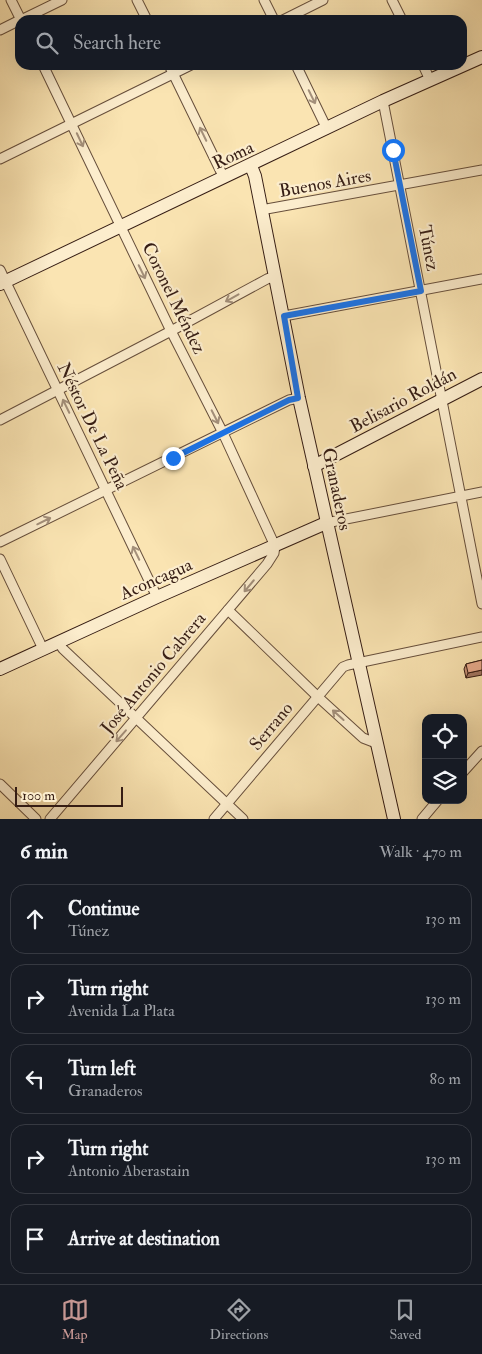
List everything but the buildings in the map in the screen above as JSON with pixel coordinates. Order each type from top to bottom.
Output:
[{"type":"street","points":[[11,0],[18,15]]},
{"type":"street","points":[[30,15],[62,0]]},
{"type":"street","points":[[137,0],[144,15]]},
{"type":"street","points":[[264,0],[272,15]]},
{"type":"street","points":[[293,15],[323,0]]},
{"type":"street","points":[[392,0],[400,15]]},
{"type":"street","points":[[0,30],[15,22]]},
{"type":"street","name":"Roma","points":[[467,64],[482,57]]},
{"type":"street","name":"Coronel Méndez","points":[[45,70],[275,546]]},
{"type":"street","points":[[0,158],[72,124],[169,70]]},
{"type":"street","points":[[171,70],[224,178]]},
{"type":"street","points":[[298,70],[327,129]]},
{"type":"street","points":[[425,70],[430,80]]},
{"type":"street","name":"Roma","points":[[3,283],[453,70]]},
{"type":"street","name":"Túnez","points":[[384,101],[482,604]]},
{"type":"street","name":"Granaderos","points":[[251,166],[255,176],[284,316],[298,398],[394,819]]},
{"type":"street","name":"Buenos Aires","points":[[261,210],[482,170]]},
{"type":"street","name":"Néstor De La Peña","points":[[0,270],[3,283],[57,389],[157,597]]},
{"type":"street","points":[[0,420],[171,331],[267,278],[275,276]]},
{"type":"street","points":[[284,316],[482,279]]},
{"type":"street","name":"Belisario Roldán","points":[[314,466],[482,379]]},
{"type":"street","points":[[0,542],[289,400],[298,398]]},
{"type":"street","points":[[326,522],[482,492]]},
{"type":"street","name":"Aconcagua","points":[[0,669],[326,522]]},
{"type":"street","name":"José Antonio Cabrera","points":[[50,819],[267,564],[274,553],[275,546]]},
{"type":"street","points":[[0,559],[43,648]]},
{"type":"street","points":[[228,610],[363,738],[376,743]]},
{"type":"street","points":[[358,662],[482,637]]},
{"type":"street","points":[[58,642],[63,650],[243,819]]},
{"type":"street","name":"Serrano","points":[[214,819],[343,668],[358,662]]},
{"type":"street","points":[[467,768],[482,751]]},
{"type":"street","points":[[0,784],[36,819]]},
{"type":"street","points":[[422,819],[435,804]]},
{"type":"route","points":[[173,458],[289,400],[298,398],[284,316],[421,291],[393,150]]}]
